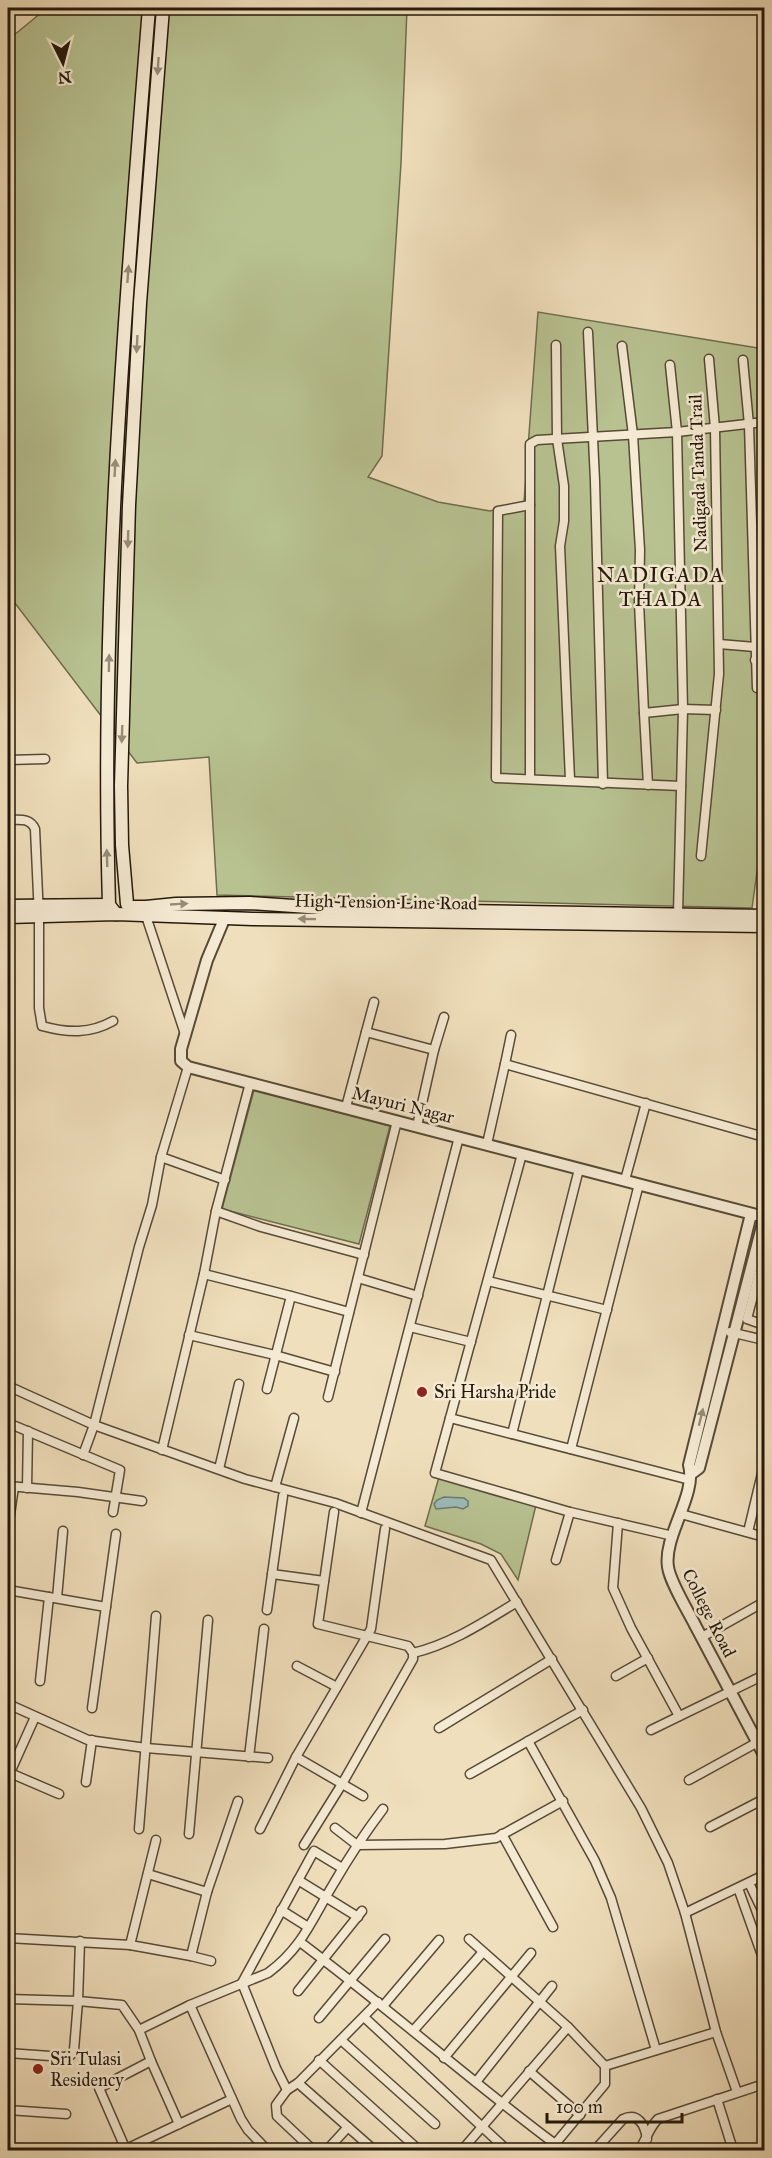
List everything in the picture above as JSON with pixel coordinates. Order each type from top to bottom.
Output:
[{"type":"main road","points":[[112,909],[107,761],[113,504],[149,8]]},
{"type":"main road","points":[[113,504],[129,505],[140,303],[163,8]]},
{"type":"main road","name":"High Tension Line Road","points":[[129,505],[121,786],[127,904],[132,907],[226,903],[464,916],[765,926]]},
{"type":"main road","points":[[8,906],[39,911]]},
{"type":"main road","name":"High Tension Line Road","points":[[8,917],[39,911],[112,909],[146,916],[225,917],[765,915]]},
{"type":"street","points":[[588,332],[603,784]]},
{"type":"street","points":[[556,345],[557,439],[564,486],[564,521],[560,546],[570,780]]},
{"type":"street","points":[[622,346],[633,435],[640,550],[639,602],[648,785]]},
{"type":"street","name":"Nadigada Tanda Trail","points":[[709,359],[715,428],[719,622],[716,710]]},
{"type":"street","points":[[743,360],[749,425],[755,647],[760,660],[756,688]]},
{"type":"street","points":[[670,365],[677,432],[683,710],[678,914]]},
{"type":"street","points":[[530,779],[530,444],[537,440],[677,432],[765,422]]},
{"type":"street","points":[[530,505],[498,511],[496,778],[681,786]]},
{"type":"street","points":[[719,644],[755,647]]},
{"type":"street","points":[[644,713],[716,710],[701,856]]},
{"type":"street","points":[[8,760],[45,759]]},
{"type":"street","points":[[8,820],[25,819],[34,826],[39,911],[39,1008],[42,1026],[83,1032],[99,1029],[113,1021]]},
{"type":"street","points":[[146,916],[185,1035]]},
{"type":"street","points":[[83,1455],[94,1425],[139,1246],[152,1205],[160,1157],[188,1067],[181,1061],[180,1055],[185,1035],[207,960],[225,917]]},
{"type":"street","points":[[346,1107],[374,1002]]},
{"type":"street","points":[[417,1126],[444,1017]]},
{"type":"street","points":[[366,1032],[434,1050]]},
{"type":"street","points":[[487,1144],[511,1035]]},
{"type":"street","points":[[505,1064],[765,1137]]},
{"type":"street","name":"Mayuri Nagar","points":[[188,1067],[765,1218]]},
{"type":"street","points":[[162,1450],[204,1274],[216,1211],[250,1083]]},
{"type":"street","points":[[625,1180],[646,1103]]},
{"type":"street","points":[[328,1398],[397,1121]]},
{"type":"street","points":[[361,1513],[459,1137]]},
{"type":"street","points":[[522,1154],[435,1473],[570,1512],[673,1536]]},
{"type":"street","points":[[160,1157],[225,1180]]},
{"type":"street","points":[[512,1434],[579,1169]]},
{"type":"street","points":[[571,1449],[639,1184]]},
{"type":"street","points":[[216,1211],[261,1227],[364,1255]]},
{"type":"street","points":[[691,1477],[689,1465],[752,1214]]},
{"type":"street","points":[[765,1218],[749,1294],[747,1319],[765,1325]]},
{"type":"street","points":[[691,1477],[699,1468],[735,1333],[761,1265],[765,1262]]},
{"type":"street","points":[[204,1274],[349,1312]]},
{"type":"street","points":[[358,1278],[418,1296]]},
{"type":"street","points":[[488,1281],[607,1310]]},
{"type":"street","points":[[732,1290],[749,1294]]},
{"type":"street","points":[[267,1389],[291,1296]]},
{"type":"street","points":[[410,1327],[471,1342]]},
{"type":"street","points":[[723,1330],[765,1340]]},
{"type":"street","points":[[189,1335],[335,1372]]},
{"type":"street","points":[[219,1469],[239,1384]]},
{"type":"street","points":[[8,1386],[94,1425],[162,1450],[245,1479],[335,1503],[491,1560],[641,1808],[668,1863],[685,1913],[716,2032],[736,2092]]},
{"type":"street","points":[[275,1487],[294,1418]]},
{"type":"street","points":[[450,1418],[691,1477]]},
{"type":"street","points":[[8,1423],[120,1470],[113,1512]]},
{"type":"street","points":[[27,1431],[27,1488]]},
{"type":"street","points":[[748,1532],[765,1465]]},
{"type":"street","name":"College Road","points":[[691,1477],[673,1536],[668,1568],[765,1755]]},
{"type":"street","points":[[8,1528],[11,1487],[116,1496],[142,1501]]},
{"type":"street","points":[[267,1610],[283,1496]]},
{"type":"street","points":[[304,1845],[342,1784],[413,1659],[413,1653],[408,1646],[318,1624],[334,1512]]},
{"type":"street","points":[[556,1560],[570,1512]]},
{"type":"street","points":[[681,1514],[765,1537]]},
{"type":"street","points":[[618,1523],[613,1588],[679,1716]]},
{"type":"street","points":[[260,1829],[296,1757],[367,1636],[373,1618],[385,1529]]},
{"type":"street","points":[[40,1681],[63,1531]]},
{"type":"street","points":[[92,1708],[116,1534]]},
{"type":"street","points":[[272,1574],[324,1581]]},
{"type":"street","points":[[8,1590],[106,1607]]},
{"type":"street","points":[[413,1653],[434,1648],[474,1628],[517,1602]]},
{"type":"street","points":[[702,1637],[765,1602]]},
{"type":"street","points":[[139,1829],[156,1616]]},
{"type":"street","points":[[189,1834],[198,1753],[208,1620]]},
{"type":"street","points":[[249,1756],[264,1629]]},
{"type":"street","points":[[439,1728],[552,1659]]},
{"type":"street","points":[[616,1676],[648,1659]]},
{"type":"street","points":[[297,1666],[337,1687]]},
{"type":"street","points":[[651,1730],[765,1675]]},
{"type":"street","points":[[8,1704],[92,1740],[146,1748],[268,1758]]},
{"type":"street","points":[[470,1774],[582,1710]]},
{"type":"street","points":[[35,1717],[8,1775],[58,1794]]},
{"type":"street","points":[[86,1782],[92,1740]]},
{"type":"street","points":[[528,1741],[595,1861],[611,1898],[656,2050]]},
{"type":"street","points":[[689,1779],[758,1743]]},
{"type":"street","points":[[296,1757],[363,1796]]},
{"type":"street","points":[[710,1827],[765,1799]]},
{"type":"street","points":[[191,1956],[207,1892],[238,1801]]},
{"type":"street","points":[[335,1828],[357,1845],[445,1844],[496,1838],[563,1801]]},
{"type":"street","points":[[139,2030],[190,2005],[268,1973],[300,1942],[342,1868],[383,1809]]},
{"type":"street","points":[[502,1834],[553,1927]]},
{"type":"street","points":[[130,1945],[156,1840]]},
{"type":"street","points":[[242,1983],[314,1851],[342,1868]]},
{"type":"street","points":[[148,1874],[207,1892]]},
{"type":"street","points":[[685,1913],[765,1875]]},
{"type":"street","points":[[298,1880],[360,1914],[298,1991]]},
{"type":"street","points":[[749,1883],[765,1914]]},
{"type":"street","points":[[738,1888],[765,1961]]},
{"type":"street","points":[[281,1910],[308,1927]]},
{"type":"street","points":[[8,1938],[130,1945],[211,1961]]},
{"type":"street","points":[[319,2018],[385,1939]]},
{"type":"street","points":[[300,1942],[381,2004],[553,2147],[605,2084],[605,2066],[568,2027],[469,1939]]},
{"type":"street","points":[[313,2151],[277,2116],[276,2106],[287,2090],[298,2083],[319,2060],[381,2004],[439,1940]]},
{"type":"street","points":[[8,2053],[64,2057],[71,2055],[74,2050],[78,2001],[80,1941]]},
{"type":"street","points":[[413,2031],[483,1952]]},
{"type":"street","points":[[444,2058],[531,1953]]},
{"type":"street","points":[[242,1983],[287,2090]]},
{"type":"street","points":[[476,2082],[552,1986]]},
{"type":"street","points":[[8,1999],[122,2005],[139,2030],[179,2124]]},
{"type":"street","points":[[190,2005],[248,2130],[267,2151]]},
{"type":"street","points":[[364,2018],[507,2151]]},
{"type":"street","points":[[462,2151],[568,2027]]},
{"type":"street","points":[[605,2066],[716,2032]]},
{"type":"street","points":[[341,2040],[435,2124]]},
{"type":"street","points":[[319,2060],[419,2151]]},
{"type":"street","points":[[151,2061],[99,2088],[126,2150],[232,2099]]},
{"type":"street","points":[[529,2071],[580,2115]]},
{"type":"street","points":[[298,2083],[374,2151]]},
{"type":"street","points":[[639,2151],[652,2125],[658,2120],[765,2084]]},
{"type":"street","points":[[717,2099],[733,2151]]},
{"type":"street","points":[[8,2110],[66,2114]]},
{"type":"street","points":[[595,2151],[623,2120],[629,2117],[636,2118],[642,2124],[647,2139]]},
{"type":"street","points":[[327,2151],[348,2127]]},
{"type":"green space","points":[[47,8],[407,8],[401,163],[382,456],[368,477],[438,502],[490,511],[524,502],[538,312],[764,349],[764,821],[752,908],[217,895],[209,757],[137,763],[8,594],[8,40]]},
{"type":"green space","points":[[254,1090],[390,1126],[359,1244],[222,1209]]},
{"type":"green space","points":[[439,1477],[536,1505],[518,1580],[501,1554],[481,1544],[425,1526]]},
{"type":"water","points":[[444,1497],[464,1498],[468,1501],[468,1506],[463,1509],[456,1507],[436,1509],[434,1504]]},
{"type":"place","name":"Sri Harsha Pride","points":[[422,1392]]},
{"type":"place","name":"Sri Tulasi Residency","points":[[38,2069]]},
{"type":"district","name":"NADIGADA THADA","points":[[661,587]]}]
